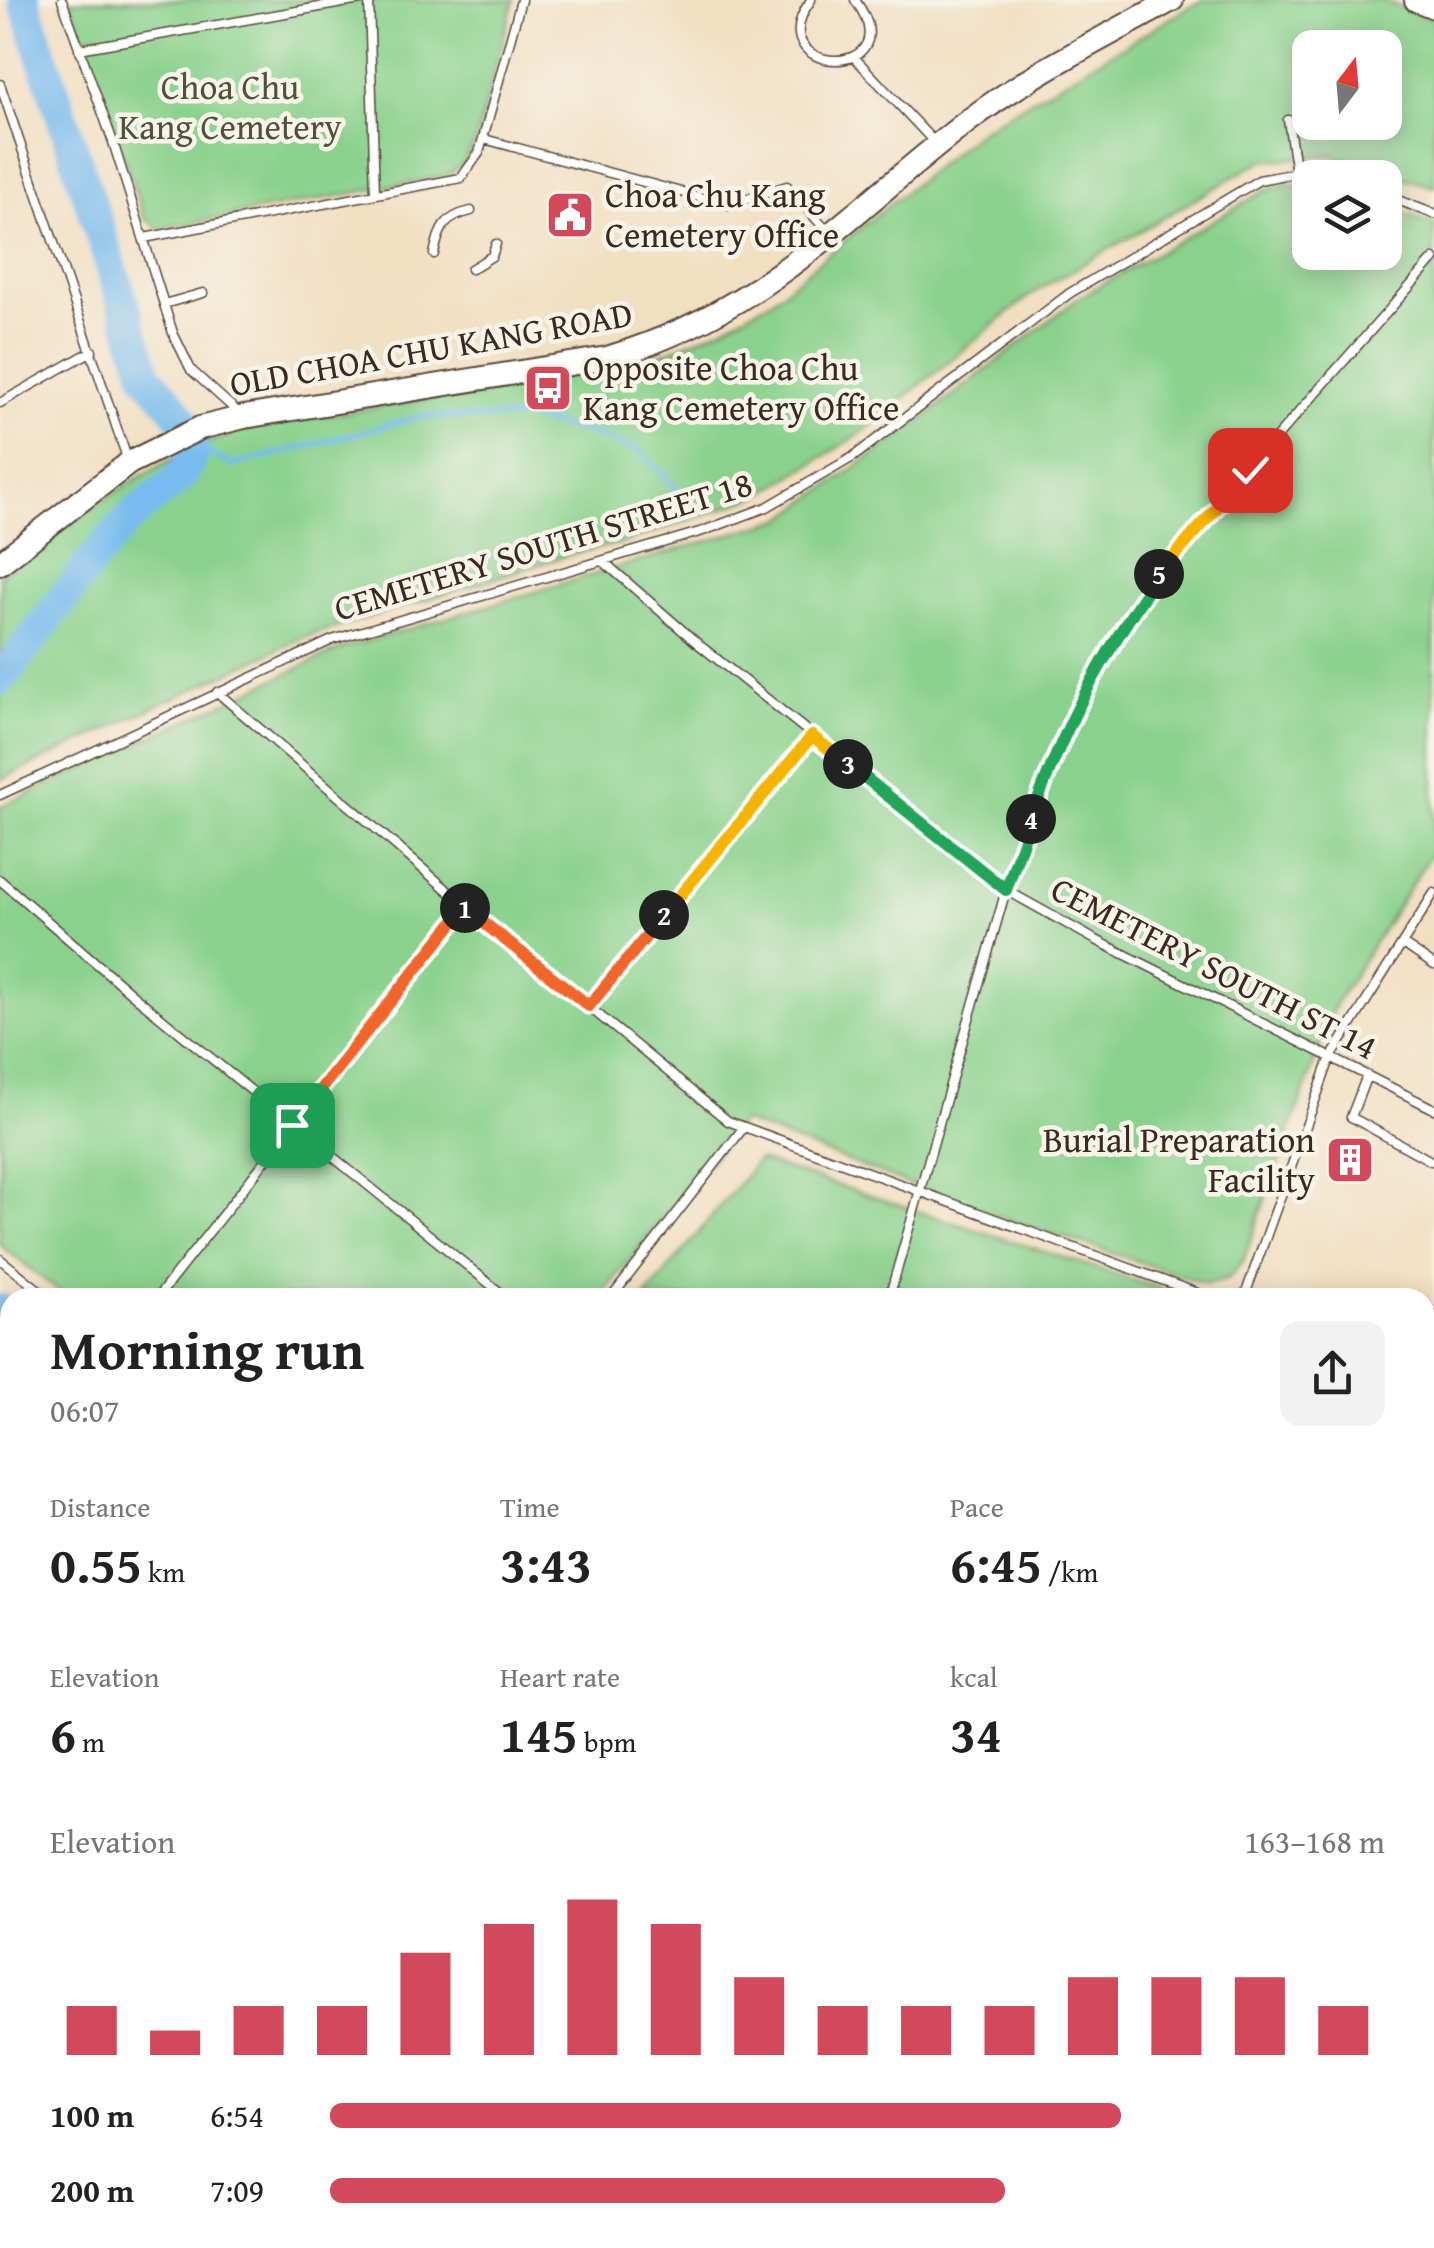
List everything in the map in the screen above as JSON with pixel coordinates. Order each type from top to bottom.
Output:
[{"type":"street","name":"OLD CHOA CHU KANG ROAD","points":[[2,558],[128,463],[200,428],[244,417],[606,358],[654,344],[715,317],[761,289],[938,146],[1022,85],[1172,0]]},
{"type":"street","points":[[1416,0],[1434,7]]},
{"type":"lane","points":[[62,0],[164,304],[191,370],[244,417]]},
{"type":"lane","points":[[78,49],[360,0]]},
{"type":"lane","points":[[369,0],[375,194]]},
{"type":"lane","points":[[144,238],[462,178],[480,153],[521,0]]},
{"type":"lane","points":[[811,0],[799,30],[803,44],[826,62],[854,58],[868,41],[868,19],[855,0]]},
{"type":"lane","points":[[854,58],[938,146]]},
{"type":"lane","points":[[0,84],[128,463]]},
{"type":"lane","points":[[1288,120],[1294,160]]},
{"type":"lane","points":[[484,138],[729,205],[788,186],[831,236]]},
{"type":"lane","name":"CEMETERY SOUTH STREET 18","points":[[0,795],[332,640],[703,531],[804,489],[910,416],[1070,293],[1259,180],[1292,174]]},
{"type":"lane","points":[[1402,202],[1434,214]]},
{"type":"lane","points":[[434,254],[439,229],[452,215],[471,212]]},
{"type":"lane","points":[[471,269],[492,256],[496,244]]},
{"type":"lane","points":[[893,1288],[1006,890],[1067,725],[1096,666],[1172,556],[1434,259]]},
{"type":"lane","points":[[164,304],[203,293]]},
{"type":"lane","points":[[0,403],[92,351]]},
{"type":"lane","name":"CEMETERY SOUTH ST 14","points":[[603,562],[812,736],[1006,890],[1330,1060],[1434,1110]]},
{"type":"lane","points":[[217,692],[466,906],[728,1121],[1183,1288]]},
{"type":"lane","points":[[589,1006],[812,736]]},
{"type":"lane","points":[[0,880],[494,1288]]},
{"type":"lane","points":[[1248,1288],[1330,1060],[1434,892]]},
{"type":"lane","points":[[166,1288],[466,906]]},
{"type":"lane","points":[[1403,944],[1434,965]]},
{"type":"lane","points":[[1366,1078],[1352,1118],[1431,1161]]},
{"type":"lane","points":[[619,1288],[744,1127]]},
{"type":"lane","points":[[0,1260],[36,1288]]},
{"type":"green space","name":"Choa Chu Kang Cemetery","points":[[70,0],[514,0],[475,143],[463,164],[446,176],[160,229],[144,218]]},
{"type":"green space","points":[[1202,0],[1381,0],[1434,20],[1434,187],[1402,177],[1402,160],[1346,160],[1330,155],[1261,161],[1033,293],[857,436],[760,495],[623,543],[575,553],[302,638],[0,780],[0,575],[121,488],[186,452],[256,427],[607,369],[659,355],[720,329],[772,300],[982,129]]},
{"type":"green space","points":[[1287,184],[1292,184],[1292,270],[1402,270],[1402,212],[1434,224],[1434,849],[1335,1004],[1243,1261],[1229,1278],[1207,1284],[955,1202],[742,1121],[607,1288],[55,1288],[0,1245],[0,807],[338,650],[782,519],[915,425],[1077,299],[1265,191]]},
{"type":"green space","points":[[758,1160],[1158,1288],[653,1288]]},
{"type":"waterway","points":[[0,680],[113,537],[176,481],[193,453],[185,422],[147,376],[24,0]]},
{"type":"waterway","points":[[194,446],[233,465],[422,416],[526,418],[591,433],[640,451],[672,483],[688,518]]},
{"type":"place","name":"Choa Chu Kang Cemetery Office","points":[[570,215]]},
{"type":"place","name":"Opposite Choa Chu Kang Cemetery Office","points":[[548,388]]},
{"type":"place","name":"Burial Preparation Facility","points":[[1350,1160]]},
{"type":"route","points":[[292,1125],[385,1013],[466,906],[589,1006],[812,736],[1006,890],[1053,757],[1096,666],[1172,556],[1250,470]]}]
